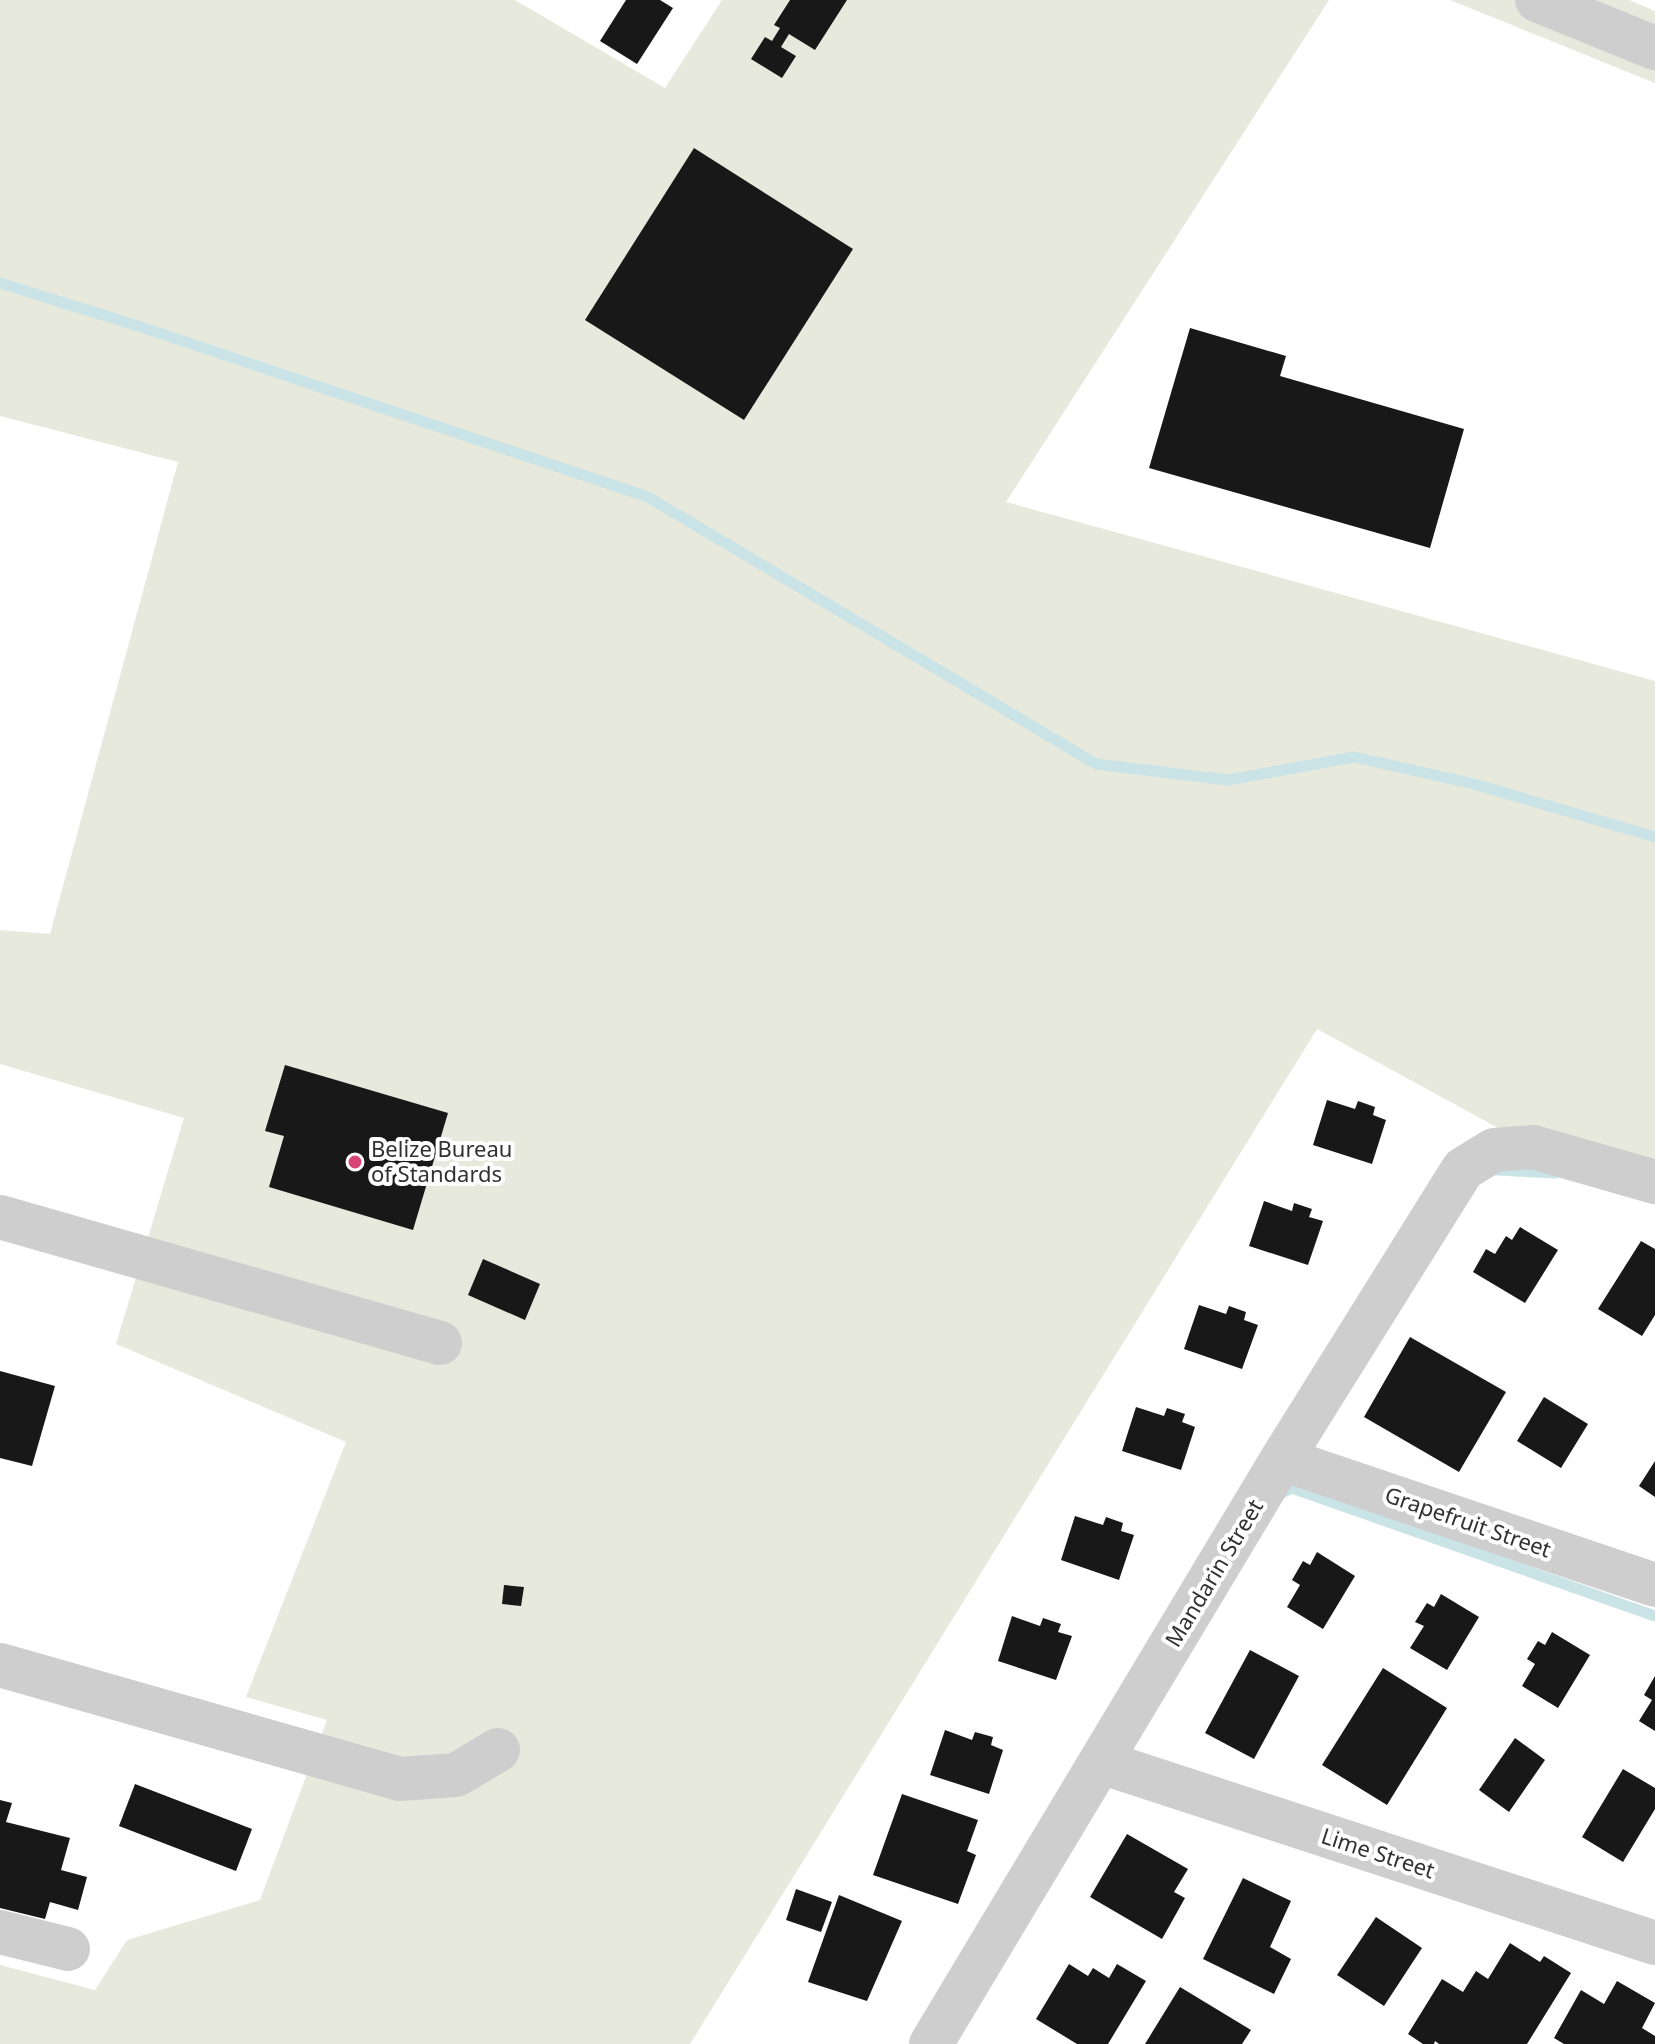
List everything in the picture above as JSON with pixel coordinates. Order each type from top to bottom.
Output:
[{"type":"street","points":[[1537,0],[1655,48]]},
{"type":"street","name":"Mandarin Street","points":[[931,2044],[1282,1459],[1463,1169],[1494,1150],[1533,1147],[1655,1182]]},
{"type":"street","points":[[0,1217],[440,1343]]},
{"type":"street","name":"Grapefruit Street","points":[[1282,1459],[1655,1585]]},
{"type":"street","points":[[0,1665],[400,1779],[456,1775],[498,1750]]},
{"type":"street","name":"Lime Street","points":[[1101,1762],[1655,1943]]},
{"type":"street","points":[[0,1932],[68,1949]]},
{"type":"shaded area","points":[[0,0],[515,0],[665,88],[722,0],[1329,0],[1006,502],[1655,681],[1655,1182],[1533,1147],[1317,1029],[690,2044],[0,2044],[0,1965],[95,1990],[127,1940],[260,1900],[327,1720],[246,1697],[346,1442],[116,1344],[184,1118],[0,1064],[0,930],[50,934],[178,462],[0,416]]},
{"type":"shaded area","points":[[1450,0],[1629,0],[1655,11],[1655,83]]},
{"type":"building","points":[[626,0],[660,0],[673,8],[637,64],[600,41]]},
{"type":"building","points":[[790,0],[847,0],[815,50],[789,34],[781,47],[796,56],[782,78],[751,59],[765,37],[772,41],[780,28],[774,25]]},
{"type":"building","points":[[694,148],[853,249],[744,420],[585,320]]},
{"type":"building","points":[[1190,328],[1286,356],[1280,376],[1464,429],[1430,548],[1149,468]]},
{"type":"building","name":"Belize Bureau of Standards","points":[[285,1065],[448,1113],[413,1230],[269,1187],[284,1136],[265,1131]]},
{"type":"building","points":[[1327,1100],[1355,1109],[1358,1101],[1375,1107],[1373,1115],[1386,1120],[1372,1164],[1313,1145]]},
{"type":"building","points":[[1264,1201],[1292,1211],[1294,1203],[1312,1209],[1309,1217],[1323,1221],[1308,1265],[1249,1246]]},
{"type":"building","points":[[1520,1227],[1558,1250],[1525,1303],[1473,1272],[1486,1249],[1495,1254],[1506,1236],[1512,1240]]},
{"type":"building","points":[[1641,1241],[1655,1249],[1655,1315],[1642,1336],[1598,1309]]},
{"type":"building","points":[[483,1259],[540,1284],[525,1320],[468,1295]]},
{"type":"building","points":[[1199,1305],[1226,1314],[1229,1306],[1246,1312],[1244,1320],[1258,1325],[1242,1369],[1184,1349]]},
{"type":"building","points":[[1410,1337],[1506,1392],[1459,1472],[1364,1417]]},
{"type":"building","points":[[0,1371],[55,1386],[32,1466],[0,1458]]},
{"type":"building","points":[[1544,1397],[1588,1424],[1561,1468],[1517,1441]]},
{"type":"building","points":[[1136,1407],[1164,1416],[1167,1408],[1185,1414],[1182,1422],[1195,1427],[1181,1470],[1122,1451]]},
{"type":"building","points":[[1655,1461],[1655,1497],[1639,1486]]},
{"type":"building","points":[[1075,1516],[1103,1525],[1106,1517],[1123,1523],[1121,1531],[1134,1535],[1119,1580],[1061,1560]]},
{"type":"building","points":[[1317,1552],[1355,1576],[1323,1629],[1287,1607],[1300,1585],[1292,1580],[1303,1561],[1310,1565]]},
{"type":"building","points":[[504,1585],[524,1587],[521,1606],[502,1604]]},
{"type":"building","points":[[1441,1594],[1479,1617],[1447,1670],[1410,1648],[1424,1626],[1415,1622],[1427,1603],[1434,1607]]},
{"type":"building","points":[[1012,1616],[1040,1626],[1043,1618],[1061,1624],[1058,1632],[1072,1636],[1056,1680],[998,1661]]},
{"type":"building","points":[[1552,1632],[1590,1655],[1558,1708],[1522,1686],[1535,1664],[1527,1659],[1538,1641],[1545,1645]]},
{"type":"building","points":[[1250,1650],[1299,1676],[1254,1759],[1205,1733]]},
{"type":"building","points":[[1383,1668],[1447,1708],[1387,1805],[1322,1765]]},
{"type":"building","points":[[1655,1676],[1655,1731],[1639,1721],[1652,1700],[1644,1695]]},
{"type":"building","points":[[945,1730],[972,1740],[975,1732],[993,1737],[991,1745],[1003,1750],[989,1794],[930,1775]]},
{"type":"building","points":[[1515,1738],[1545,1760],[1509,1812],[1479,1790]]},
{"type":"building","points":[[1623,1769],[1655,1788],[1655,1809],[1623,1862],[1582,1837]]},
{"type":"building","points":[[135,1784],[252,1829],[236,1871],[119,1826]]},
{"type":"building","points":[[902,1794],[978,1820],[967,1851],[976,1855],[958,1904],[873,1875]]},
{"type":"building","points":[[0,1800],[12,1803],[6,1822],[70,1838],[61,1870],[87,1877],[78,1910],[50,1902],[45,1919],[0,1908]]},
{"type":"building","points":[[1127,1834],[1188,1869],[1174,1892],[1185,1898],[1162,1939],[1090,1897]]},
{"type":"building","points":[[1243,1878],[1291,1901],[1270,1947],[1291,1959],[1274,1994],[1203,1959]]},
{"type":"building","points":[[796,1889],[832,1902],[821,1932],[786,1920]]},
{"type":"building","points":[[839,1895],[902,1921],[867,2001],[808,1982]]},
{"type":"building","points":[[1376,1917],[1422,1948],[1384,2006],[1337,1975]]},
{"type":"building","points":[[1510,1943],[1540,1962],[1544,1956],[1571,1973],[1527,2044],[1439,2044],[1435,2041],[1434,2044],[1423,2044],[1408,2034],[1442,1979],[1463,1992],[1476,1971],[1488,1979]]},
{"type":"building","points":[[1069,1964],[1088,1976],[1093,1968],[1109,1978],[1117,1964],[1146,1981],[1108,2044],[1077,2044],[1036,2019]]},
{"type":"building","points":[[1617,1981],[1655,2003],[1642,2028],[1655,2036],[1655,2044],[1564,2044],[1554,2038],[1581,1990],[1604,2004]]},
{"type":"building","points":[[1180,1987],[1251,2030],[1242,2044],[1145,2044]]},
{"type":"waterway","points":[[0,283],[138,326],[648,497],[1096,764],[1228,780],[1354,757],[1474,784],[1655,837]]},
{"type":"waterway","points":[[1497,1170],[1556,1173]]},
{"type":"waterway","points":[[1277,1495],[1292,1488],[1655,1616]]},
{"type":"place","name":"Belize Bureau of Standards","points":[[355,1162]]}]
